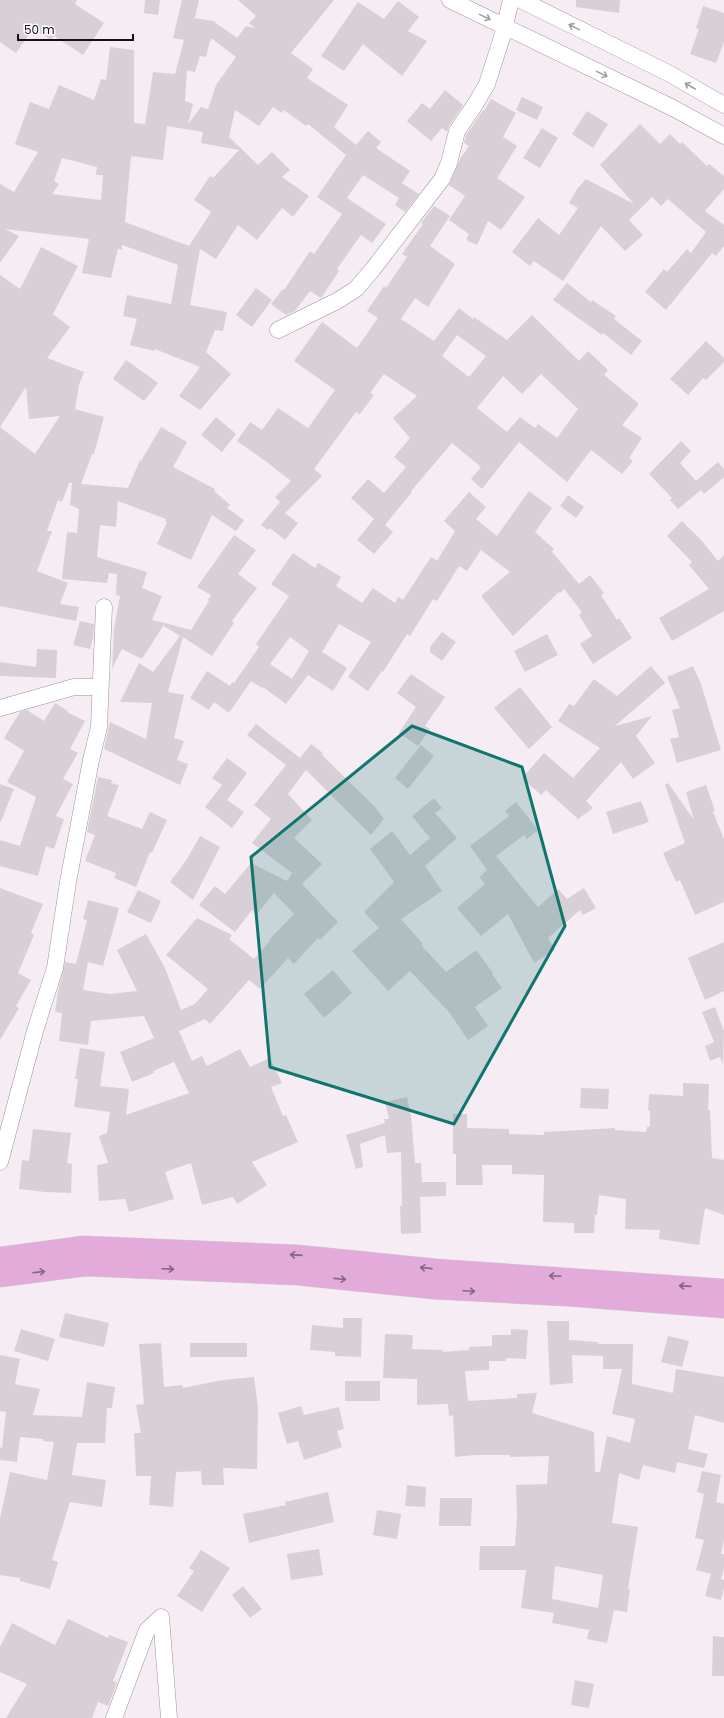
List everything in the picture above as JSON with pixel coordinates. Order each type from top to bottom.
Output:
[{"type":"main road","points":[[0,1257],[84,1246],[298,1255],[436,1269],[724,1289]]},
{"type":"main road","points":[[0,1277],[85,1266],[289,1274],[434,1289],[567,1296],[724,1308]]},
{"type":"street","points":[[450,0],[673,108],[724,136]]},
{"type":"street","points":[[278,330],[337,301],[356,289],[374,269],[442,179],[449,163],[457,132],[487,84],[505,27],[510,0]]},
{"type":"street","points":[[521,0],[670,74],[724,105]]},
{"type":"street","points":[[0,1162],[35,1032],[55,968],[68,882],[91,760],[97,738],[104,607]]},
{"type":"street","points":[[0,708],[74,687],[100,688]]},
{"type":"street","points":[[114,1718],[147,1630],[160,1616],[169,1718]]},
{"type":"highlighted area","points":[[412,726],[522,767],[565,926],[454,1124],[270,1067],[251,857]]},
{"type":"building","points":[[0,0],[77,0],[75,4],[104,23],[83,55],[54,36],[51,40],[33,29],[16,53],[0,42]]},
{"type":"building","points":[[145,0],[160,0],[158,15],[144,13]]},
{"type":"building","points":[[182,0],[199,0],[195,18],[213,21],[237,38],[246,26],[255,28],[249,23],[256,16],[238,0],[334,0],[291,53],[313,69],[307,78],[348,105],[334,127],[356,145],[368,131],[381,142],[376,148],[410,171],[402,183],[419,194],[405,212],[395,205],[399,198],[363,175],[347,198],[386,224],[372,243],[361,235],[337,269],[339,271],[321,298],[310,291],[295,311],[286,315],[271,304],[283,289],[284,290],[310,251],[314,254],[342,214],[317,197],[346,155],[308,124],[306,126],[284,110],[282,113],[273,107],[259,126],[235,110],[229,137],[258,165],[272,152],[290,170],[282,177],[309,196],[293,217],[282,208],[257,240],[238,225],[216,259],[200,249],[190,305],[227,312],[223,331],[215,330],[206,352],[231,374],[200,410],[179,396],[200,367],[155,349],[154,351],[130,345],[137,319],[123,316],[127,295],[171,304],[178,265],[122,245],[122,250],[118,249],[111,278],[82,273],[89,239],[5,229],[19,236],[0,263],[0,184],[14,192],[38,152],[15,144],[30,102],[49,109],[59,85],[94,100],[101,79],[106,80],[110,47],[134,50],[134,123],[145,124],[153,72],[175,74],[184,40],[173,38]],"holes":[[[211,38],[236,57],[216,85],[208,109],[201,107],[188,124],[193,104],[185,101],[187,70],[195,72],[200,56],[206,57]],[[167,126],[203,132],[201,143],[239,150],[213,178],[210,176],[194,200],[211,212],[189,246],[125,222],[131,156],[163,160]],[[62,158],[97,167],[96,175],[103,175],[101,200],[52,194],[59,184],[54,181]]]},
{"type":"building","points":[[576,0],[620,0],[619,13],[576,7]]},
{"type":"building","points":[[398,1],[419,17],[408,31],[427,41],[402,76],[363,44],[344,71],[321,56],[358,2],[384,19]]},
{"type":"building","points":[[703,6],[724,13],[724,42],[716,63],[690,54],[699,29],[696,28]]},
{"type":"building","points":[[445,90],[463,105],[449,126],[447,132],[442,128],[431,141],[407,121],[422,103],[430,109]]},
{"type":"building","points":[[522,97],[543,107],[537,120],[516,110]]},
{"type":"building","points":[[491,99],[516,113],[503,137],[517,146],[497,178],[525,197],[501,230],[488,221],[477,245],[466,240],[469,234],[449,220],[465,196],[449,185],[460,159],[469,146],[464,143],[466,135]]},
{"type":"building","points":[[587,111],[608,124],[593,148],[572,134]]},
{"type":"building","points":[[640,124],[660,144],[670,134],[680,144],[682,142],[707,166],[709,164],[724,176],[724,189],[705,211],[724,225],[724,246],[716,256],[712,253],[666,310],[645,292],[664,269],[667,272],[687,249],[691,253],[706,232],[668,199],[661,206],[652,197],[629,220],[643,235],[625,251],[601,226],[563,281],[534,261],[530,266],[512,252],[538,218],[559,235],[578,208],[569,203],[577,189],[586,179],[634,204],[600,165]]},
{"type":"building","points":[[542,128],[558,138],[540,168],[523,158]]},
{"type":"building","points":[[434,206],[450,216],[430,246],[455,264],[428,307],[415,298],[401,319],[434,341],[459,308],[473,319],[474,317],[507,340],[532,315],[579,361],[588,351],[608,370],[604,375],[639,404],[622,425],[642,438],[629,458],[633,461],[622,474],[591,450],[567,482],[519,442],[482,489],[471,479],[481,467],[452,443],[411,491],[412,492],[385,525],[393,532],[374,554],[357,540],[374,519],[351,498],[368,479],[384,493],[406,467],[394,457],[410,438],[393,418],[417,396],[384,374],[370,393],[374,395],[360,414],[356,412],[314,469],[322,476],[285,513],[298,523],[285,540],[270,528],[268,530],[261,525],[280,502],[275,497],[291,481],[237,441],[250,422],[262,430],[278,408],[308,428],[335,390],[294,361],[322,322],[357,348],[378,318],[367,311],[384,286],[386,288],[407,257],[402,254],[423,224],[421,223]],"holes":[[[457,335],[486,356],[469,377],[442,356]],[[541,374],[578,409],[557,438],[538,424],[535,428],[520,417],[507,432],[477,408],[503,376],[522,394]]]},
{"type":"building","points":[[41,247],[78,266],[53,314],[70,327],[47,358],[84,372],[79,385],[75,409],[104,417],[94,454],[92,454],[81,484],[128,488],[140,460],[141,461],[161,427],[187,442],[173,467],[215,489],[214,491],[230,505],[227,508],[244,520],[236,531],[212,515],[191,560],[157,544],[167,522],[165,521],[166,519],[118,501],[116,527],[100,525],[97,557],[147,572],[142,588],[162,596],[152,620],[165,623],[142,659],[122,649],[112,669],[114,629],[120,596],[116,595],[117,574],[109,573],[107,583],[62,579],[67,532],[77,533],[79,509],[70,505],[72,483],[69,483],[62,502],[58,500],[47,531],[52,531],[37,571],[68,583],[60,604],[79,607],[76,621],[0,606],[0,427],[0,275],[20,289]],"holes":[[[26,387],[29,419],[60,416],[35,454],[0,427]]]},
{"type":"building","points":[[567,283],[591,302],[592,300],[616,316],[614,319],[642,341],[631,355],[603,333],[602,335],[553,300]]},
{"type":"building","points":[[256,288],[272,300],[252,327],[236,315]]},
{"type":"building","points":[[706,341],[724,358],[724,362],[706,380],[703,378],[688,395],[670,379]]},
{"type":"building","points":[[126,360],[158,383],[144,401],[113,379]]},
{"type":"building","points":[[216,417],[236,434],[222,452],[201,435]]},
{"type":"building","points":[[681,441],[691,451],[680,463],[696,481],[718,462],[724,469],[724,477],[704,494],[701,490],[678,509],[670,500],[672,498],[649,474]]},
{"type":"building","points":[[529,491],[552,508],[535,532],[554,549],[552,552],[579,584],[590,575],[604,593],[601,595],[617,620],[619,618],[632,638],[593,664],[580,644],[592,636],[579,615],[582,612],[564,589],[513,636],[481,596],[510,572],[481,550],[467,571],[459,566],[437,601],[433,599],[410,636],[407,634],[383,672],[382,671],[368,691],[348,677],[371,642],[339,624],[322,652],[347,668],[333,691],[308,675],[286,704],[263,687],[262,688],[251,681],[229,713],[214,702],[209,710],[190,698],[207,671],[230,686],[232,682],[234,683],[259,647],[256,644],[289,596],[271,584],[293,553],[315,568],[318,563],[341,577],[336,586],[362,603],[373,588],[395,603],[398,597],[403,600],[431,557],[437,561],[455,531],[444,521],[469,492],[486,507],[476,519],[497,536]],"holes":[[[290,637],[309,651],[292,679],[270,664]]]},
{"type":"building","points":[[568,495],[584,507],[576,518],[560,506]]},
{"type":"building","points":[[682,521],[702,541],[718,561],[724,555],[724,611],[672,641],[659,618],[709,589],[689,565],[692,562],[667,536]]},
{"type":"building","points":[[234,535],[256,550],[238,574],[257,588],[232,621],[234,623],[212,656],[183,637],[168,692],[184,695],[174,738],[184,741],[177,760],[188,764],[180,785],[104,749],[109,725],[110,722],[146,739],[152,703],[120,702],[139,663],[153,672],[180,636],[164,626],[165,623],[191,630],[209,601],[208,600],[211,595],[197,587]]},
{"type":"building","points":[[80,621],[94,624],[93,638],[90,649],[73,645]]},
{"type":"building","points":[[442,632],[456,642],[442,661],[430,652],[430,647]]},
{"type":"building","points":[[547,634],[558,655],[525,672],[514,651]]},
{"type":"building","points":[[37,649],[57,650],[56,678],[0,676],[0,662],[36,667]]},
{"type":"building","points":[[651,666],[665,683],[615,726],[652,716],[636,736],[655,763],[633,779],[621,762],[586,801],[593,808],[578,819],[546,790],[541,795],[522,778],[544,753],[573,778],[600,748],[558,721],[569,704],[574,706],[594,679],[617,696]]},
{"type":"building","points":[[693,666],[701,684],[721,750],[677,763],[670,739],[679,737],[672,710],[680,708],[667,677]]},
{"type":"building","points":[[411,674],[445,697],[425,726],[430,729],[418,746],[399,733],[416,707],[397,693]]},
{"type":"building","points":[[520,687],[552,727],[529,749],[494,708]]},
{"type":"building","points":[[55,703],[68,711],[67,712],[85,721],[70,749],[78,753],[63,779],[73,784],[56,816],[64,819],[54,849],[46,846],[38,876],[0,866],[0,840],[20,846],[36,797],[7,782],[24,751],[4,738],[20,712],[27,710],[44,721]]},
{"type":"building","points":[[256,724],[300,758],[311,744],[323,753],[322,755],[375,807],[384,819],[371,835],[306,770],[288,794],[312,820],[294,838],[322,864],[302,884],[338,922],[320,940],[318,938],[294,964],[288,958],[260,989],[249,980],[210,1024],[205,1019],[179,1031],[192,1061],[202,1056],[207,1066],[240,1049],[250,1067],[270,1058],[282,1083],[271,1087],[283,1116],[286,1115],[298,1142],[252,1162],[267,1185],[237,1204],[233,1197],[202,1205],[191,1163],[165,1172],[174,1199],[129,1212],[125,1199],[99,1201],[97,1165],[108,1163],[99,1136],[107,1133],[110,1112],[74,1107],[78,1079],[75,1079],[80,1048],[105,1052],[100,1086],[129,1089],[126,1115],[189,1093],[174,1062],[153,1071],[154,1073],[132,1082],[120,1052],[154,1038],[144,1016],[91,1021],[88,1045],[59,1041],[62,1013],[55,1012],[65,962],[76,964],[87,920],[83,919],[88,900],[119,908],[103,966],[88,962],[83,990],[110,994],[137,991],[117,950],[146,934],[165,968],[181,1010],[195,1004],[208,989],[166,955],[197,918],[232,935],[229,939],[254,959],[270,941],[269,940],[294,914],[274,893],[257,914],[252,910],[235,932],[199,905],[215,886],[225,894],[251,863],[287,881],[292,873],[252,843],[271,819],[254,805],[286,765],[247,735]]},
{"type":"building","points":[[421,745],[434,756],[408,789],[395,778]]},
{"type":"building","points":[[227,758],[247,773],[227,800],[244,812],[232,828],[205,807],[222,785],[212,778]]},
{"type":"building","points":[[98,777],[112,780],[111,783],[119,785],[107,816],[142,829],[150,812],[167,820],[152,853],[150,852],[136,887],[114,878],[116,873],[85,861],[95,835],[87,832]]},
{"type":"building","points":[[668,783],[694,820],[686,792],[706,785],[715,811],[713,812],[724,839],[724,902],[695,915],[680,880],[676,882],[663,853],[685,843],[665,785]]},
{"type":"building","points":[[0,784],[14,789],[1,821],[0,821]]},
{"type":"building","points":[[434,798],[442,808],[435,813],[457,838],[425,866],[442,891],[401,919],[423,944],[421,945],[446,972],[476,950],[502,988],[475,1007],[488,1026],[468,1040],[449,1012],[410,971],[388,991],[352,951],[379,928],[364,912],[394,882],[370,849],[392,831],[410,855],[430,838],[412,816]]},
{"type":"building","points":[[641,801],[649,822],[613,834],[606,812]]},
{"type":"building","points":[[516,802],[538,830],[527,839],[524,835],[496,856],[538,907],[558,889],[567,899],[584,888],[596,908],[583,915],[580,910],[548,938],[555,950],[534,963],[508,914],[481,936],[457,908],[485,884],[479,877],[487,870],[470,846],[509,816],[505,811]]},
{"type":"building","points":[[200,836],[220,847],[193,900],[170,882],[187,859]]},
{"type":"building","points":[[0,888],[43,904],[31,933],[34,935],[18,973],[31,980],[16,1006],[19,1008],[0,1040]]},
{"type":"building","points":[[138,890],[161,901],[151,923],[127,912]]},
{"type":"building","points":[[724,942],[724,991],[705,1000],[688,958]]},
{"type":"building","points":[[333,970],[352,993],[324,1018],[304,994]]},
{"type":"building","points":[[715,1007],[724,1031],[723,1065],[720,1057],[710,1061],[705,1046],[714,1042],[702,1012]]},
{"type":"building","points":[[683,1083],[709,1084],[708,1110],[710,1110],[712,1158],[724,1160],[724,1215],[705,1208],[699,1245],[659,1239],[660,1230],[625,1229],[626,1199],[599,1195],[597,1215],[595,1215],[594,1233],[574,1233],[574,1223],[543,1222],[544,1175],[512,1174],[512,1165],[482,1165],[483,1185],[456,1185],[456,1154],[453,1154],[453,1114],[467,1114],[467,1128],[509,1129],[509,1134],[544,1135],[544,1132],[615,1128],[615,1130],[646,1132],[647,1127],[650,1126],[650,1111],[648,1110],[649,1094],[683,1096]]},
{"type":"building","points":[[581,1088],[609,1089],[608,1109],[580,1108]]},
{"type":"building","points":[[407,1097],[411,1116],[415,1163],[421,1163],[422,1182],[446,1182],[446,1196],[420,1197],[421,1233],[401,1234],[401,1152],[387,1153],[385,1135],[360,1144],[363,1167],[356,1169],[346,1135],[385,1123],[384,1119],[389,1119],[385,1102]]},
{"type":"building","points":[[33,1129],[71,1133],[67,1163],[72,1164],[71,1193],[19,1189],[22,1160],[29,1161]]},
{"type":"building","points":[[65,1313],[109,1323],[104,1347],[59,1337]]},
{"type":"building","points":[[343,1318],[362,1318],[361,1357],[335,1356],[335,1352],[310,1350],[312,1325],[343,1328]]},
{"type":"building","points":[[547,1321],[569,1321],[569,1340],[598,1342],[598,1344],[633,1344],[632,1384],[673,1393],[676,1369],[724,1377],[724,1423],[695,1415],[688,1449],[708,1454],[704,1468],[677,1462],[675,1473],[643,1465],[639,1480],[619,1473],[612,1523],[638,1527],[628,1589],[630,1589],[627,1612],[614,1610],[607,1643],[587,1639],[589,1630],[552,1623],[554,1613],[521,1608],[526,1570],[479,1570],[480,1546],[515,1546],[517,1516],[516,1485],[547,1484],[549,1456],[510,1457],[510,1455],[475,1455],[455,1457],[453,1415],[449,1416],[448,1404],[417,1405],[417,1379],[383,1378],[385,1334],[413,1335],[412,1349],[443,1350],[443,1352],[469,1350],[469,1347],[492,1346],[492,1335],[511,1335],[511,1329],[528,1330],[526,1359],[506,1358],[506,1361],[489,1361],[489,1370],[465,1371],[468,1401],[517,1398],[517,1394],[537,1393],[532,1413],[594,1432],[595,1472],[600,1472],[607,1436],[630,1443],[635,1419],[612,1414],[622,1369],[603,1369],[603,1356],[572,1355],[573,1383],[550,1385]],"holes":[[[555,1566],[603,1575],[598,1608],[552,1599]]]},
{"type":"building","points":[[21,1329],[55,1339],[48,1361],[14,1351]]},
{"type":"building","points":[[668,1336],[689,1341],[682,1367],[661,1362]]},
{"type":"building","points":[[161,1343],[164,1387],[182,1385],[183,1388],[223,1380],[254,1377],[258,1408],[257,1469],[223,1468],[224,1485],[202,1485],[201,1471],[176,1472],[173,1507],[149,1505],[151,1476],[136,1476],[134,1433],[141,1433],[136,1405],[144,1404],[139,1344]]},
{"type":"building","points":[[190,1343],[247,1343],[247,1357],[190,1357]]},
{"type":"building","points":[[0,1355],[20,1359],[15,1384],[40,1389],[33,1415],[82,1417],[87,1382],[115,1387],[112,1408],[107,1408],[105,1443],[77,1443],[72,1475],[106,1480],[102,1507],[70,1502],[52,1560],[58,1562],[50,1589],[20,1581],[20,1578],[0,1575],[0,1518],[10,1472],[47,1480],[54,1442],[43,1441],[43,1439],[20,1437],[17,1462],[0,1460],[0,1447],[2,1448],[6,1412],[0,1411]]},
{"type":"building","points":[[345,1381],[380,1381],[380,1401],[345,1401]]},
{"type":"building","points":[[301,1406],[304,1415],[339,1407],[344,1429],[337,1431],[342,1447],[304,1460],[298,1441],[287,1444],[278,1413]]},
{"type":"building","points":[[702,1471],[721,1475],[716,1502],[724,1504],[724,1540],[721,1554],[724,1554],[724,1569],[721,1579],[724,1580],[724,1588],[721,1600],[705,1596],[711,1574],[696,1570],[704,1540],[695,1538],[704,1494],[697,1492]]},
{"type":"building","points":[[407,1485],[426,1487],[425,1507],[405,1506]]},
{"type":"building","points":[[328,1492],[334,1522],[249,1543],[243,1514],[286,1505],[285,1502]]},
{"type":"building","points":[[440,1498],[472,1498],[471,1526],[439,1526]]},
{"type":"building","points":[[377,1510],[401,1514],[397,1539],[373,1535]]},
{"type":"building","points":[[319,1549],[323,1575],[291,1580],[287,1554]]},
{"type":"building","points":[[201,1550],[230,1568],[202,1612],[177,1596],[194,1571],[189,1568]]},
{"type":"building","points":[[243,1586],[262,1609],[250,1618],[232,1595]]},
{"type":"building","points":[[68,1619],[108,1638],[109,1635],[128,1642],[113,1681],[117,1683],[108,1706],[98,1702],[92,1718],[6,1718],[27,1684],[0,1672],[0,1647],[12,1623],[55,1645]]},
{"type":"building","points":[[713,1636],[724,1637],[724,1676],[712,1676]]},
{"type":"building","points":[[575,1680],[594,1684],[589,1708],[571,1705]]}]
